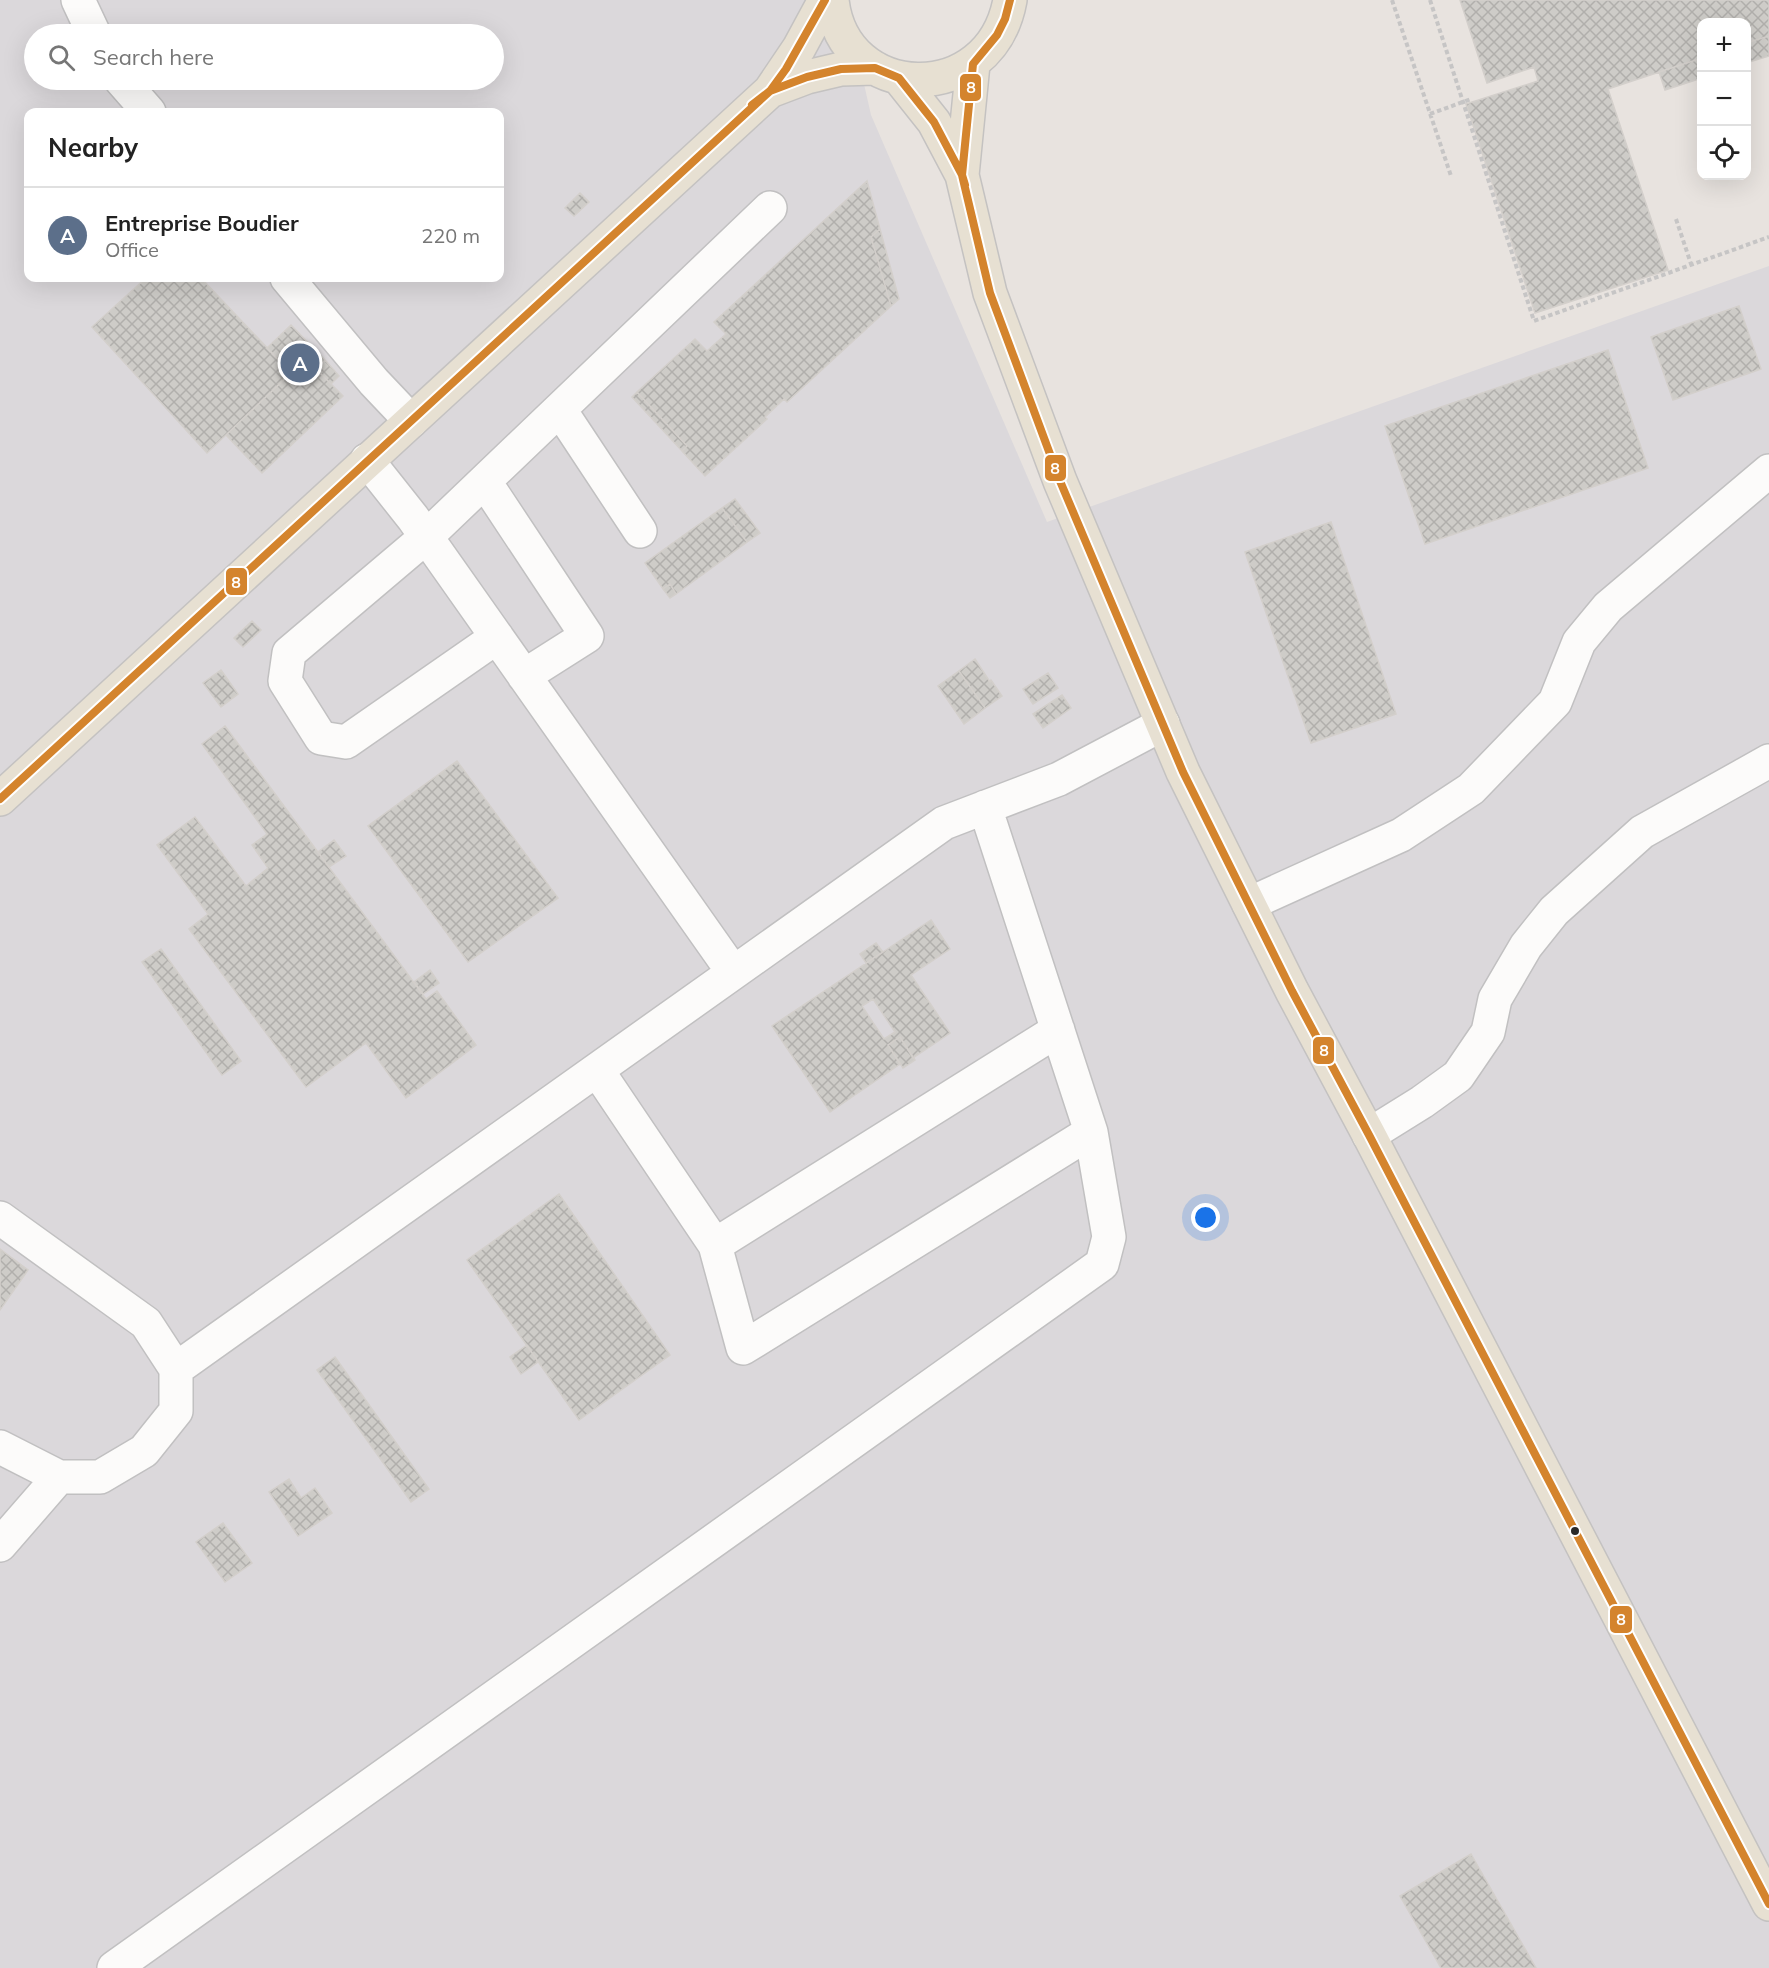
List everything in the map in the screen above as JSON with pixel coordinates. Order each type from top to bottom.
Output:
[{"type":"main road","points":[[0,799],[770,91],[799,48],[825,0]]},
{"type":"main road","points":[[832,0],[833,11],[842,34],[856,53],[887,73],[934,122],[962,176],[990,293],[1060,481],[1183,771],[1292,991],[1369,1134],[1769,1904]]},
{"type":"main road","points":[[770,91],[807,77],[841,69],[887,73],[925,80],[950,75],[972,64],[987,50],[999,34],[1007,16],[1010,0]]},
{"type":"main road","points":[[962,176],[972,64]]},
{"type":"lane","points":[[78,0],[89,24]]},
{"type":"lane","points":[[130,90],[146,108]]},
{"type":"lane","points":[[497,637],[346,742],[321,738],[285,681],[289,653],[426,537],[770,208]]},
{"type":"lane","points":[[290,282],[374,382],[411,421]]},
{"type":"lane","points":[[560,410],[640,531]]},
{"type":"lane","points":[[367,460],[426,537],[733,972]]},
{"type":"lane","points":[[1249,904],[1401,835],[1471,789],[1556,702],[1579,642],[1608,608],[1769,471]]},
{"type":"lane","points":[[485,482],[587,636],[524,676]]},
{"type":"lane","points":[[176,1369],[944,823],[1059,779],[1163,724]]},
{"type":"lane","points":[[1369,1134],[1422,1102],[1458,1076],[1488,1032],[1495,999],[1510,972],[1526,946],[1554,911],[1642,832],[1769,761]]},
{"type":"lane","points":[[114,1968],[1102,1264],[1109,1237],[1091,1132],[985,807]]},
{"type":"lane","points":[[715,1245],[1058,1030]]},
{"type":"lane","points":[[597,1070],[715,1245],[743,1348],[1091,1132]]},
{"type":"lane","points":[[0,1218],[146,1323],[176,1369],[176,1411],[144,1451],[100,1477],[59,1477],[0,1447]]},
{"type":"lane","points":[[0,1545],[59,1477]]},
{"type":"path","points":[[1392,0],[1451,176]]},
{"type":"path","points":[[1430,0],[1534,321],[1769,237]]},
{"type":"path","points":[[1430,114],[1471,99]]},
{"type":"path","points":[[1676,219],[1691,264]]},
{"type":"shaded area","points":[[0,0],[845,0],[871,115],[1047,522],[1769,266],[1769,1968],[0,1968]]},
{"type":"building","points":[[1460,0],[1769,0],[1769,36],[1751,41],[1751,18],[1697,18],[1697,60],[1608,89],[1668,270],[1535,313],[1466,104],[1538,81],[1534,67],[1487,83]]},
{"type":"building","points":[[1769,36],[1769,56],[1751,61],[1751,41]]},
{"type":"building","points":[[1697,60],[1697,80],[1665,90],[1659,72]]},
{"type":"building","points":[[867,181],[880,229],[871,237],[891,306],[787,402],[784,399],[765,417],[767,419],[705,476],[682,451],[687,446],[637,392],[695,339],[707,351],[726,334],[714,322]]},
{"type":"building","points":[[580,193],[589,202],[574,216],[565,208]]},
{"type":"building","points":[[880,229],[899,299],[891,306],[871,237]]},
{"type":"building","points":[[142,282],[205,282],[291,373],[207,453],[92,327]]},
{"type":"building","points":[[1739,306],[1761,369],[1673,400],[1651,337]]},
{"type":"building","points":[[291,325],[325,360],[316,369],[343,396],[262,473],[226,435],[291,373],[267,348]]},
{"type":"building","points":[[1608,350],[1648,468],[1425,544],[1385,426]]},
{"type":"building","points":[[325,360],[339,376],[331,384],[316,369]]},
{"type":"building","points":[[637,392],[687,446],[682,451],[632,397]]},
{"type":"building","points":[[735,499],[760,533],[747,542],[722,508]]},
{"type":"building","points":[[722,508],[747,542],[676,594],[670,584],[663,589],[645,563]]},
{"type":"building","points":[[1331,522],[1396,714],[1311,743],[1245,552]]},
{"type":"building","points":[[670,584],[676,594],[670,598],[663,589]]},
{"type":"building","points":[[252,621],[261,630],[243,647],[234,638]]},
{"type":"building","points":[[975,659],[1002,696],[985,708],[959,671]]},
{"type":"building","points":[[221,670],[238,694],[221,707],[203,683]]},
{"type":"building","points":[[959,671],[985,708],[964,724],[938,686]]},
{"type":"building","points":[[1048,673],[1058,688],[1033,704],[1023,689]]},
{"type":"building","points":[[1062,695],[1071,708],[1043,728],[1033,714]]},
{"type":"building","points":[[225,726],[426,999],[437,991],[476,1045],[406,1098],[366,1043],[306,1087],[189,929],[208,914],[157,845],[195,817],[246,886],[268,868],[252,845],[267,834],[202,744]]},
{"type":"building","points":[[457,761],[558,898],[468,962],[368,826]]},
{"type":"building","points":[[334,840],[346,856],[329,867],[318,852]]},
{"type":"building","points":[[931,920],[950,949],[911,975],[950,1033],[913,1058],[900,1037],[888,1045],[900,1064],[830,1112],[772,1026]],"holes":[[[873,999],[895,1032],[884,1039],[862,1006]]]},
{"type":"building","points":[[876,943],[883,952],[866,963],[860,954]]},
{"type":"building","points":[[161,949],[241,1061],[222,1075],[142,962]]},
{"type":"building","points":[[430,970],[439,983],[423,994],[414,982]]},
{"type":"building","points":[[900,1037],[915,1060],[903,1068],[888,1045]]},
{"type":"building","points":[[559,1194],[670,1355],[579,1420],[467,1260]]},
{"type":"building","points":[[0,1249],[28,1270],[0,1310]]},
{"type":"building","points":[[527,1345],[538,1362],[521,1374],[510,1357]]},
{"type":"building","points":[[335,1357],[429,1489],[411,1502],[317,1370]]},
{"type":"building","points":[[289,1479],[301,1498],[315,1488],[332,1513],[298,1536],[269,1492]]},
{"type":"building","points":[[223,1523],[252,1563],[225,1582],[196,1542]]},
{"type":"building","points":[[1471,1854],[1536,1968],[1441,1968],[1400,1896]]},
{"type":"transit line","name":"8","points":[[752,105],[770,91],[786,69],[825,0]]},
{"type":"transit line","name":"8","points":[[965,185],[962,175],[973,64],[997,35],[1005,19],[1010,0]]},
{"type":"transit line","name":"8","points":[[0,799],[770,91],[807,77],[841,69],[875,68],[899,78],[934,122],[962,175],[990,293],[1060,481],[1183,772],[1292,991],[1769,1904]]},
{"type":"place","name":"Entreprise Boudier","points":[[300,363]]}]
